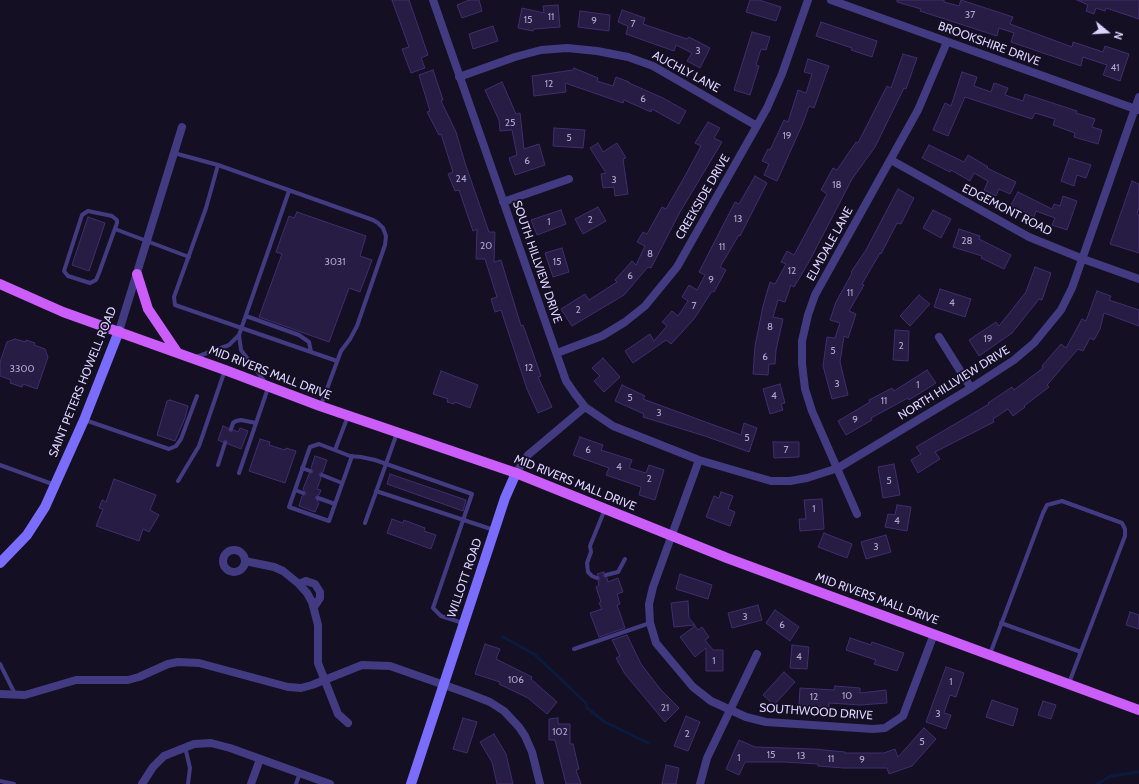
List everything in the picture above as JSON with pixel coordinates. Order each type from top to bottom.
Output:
[{"type":"main road","points":[[137,274],[148,309],[177,352]]},
{"type":"main road","name":"MID RIVERS MALL DRIVE","points":[[0,284],[41,303],[194,358],[320,406],[516,473],[671,536],[1139,710]]},
{"type":"main road","name":"SAINT PETERS HOWELL ROAD","points":[[0,563],[27,535],[45,507],[84,420],[119,331]]},
{"type":"main road","name":"WILLOTT ROAD","points":[[411,784],[463,624],[516,473]]},
{"type":"street","name":"SOUTH HILLVIEW DRIVE","points":[[432,0],[566,381],[585,407],[613,426],[700,460]]},
{"type":"street","name":"CREEKSIDE DRIVE","points":[[557,353],[602,336],[625,322],[645,306],[659,291],[677,267],[774,94],[808,0]]},
{"type":"street","name":"BROOKSHIRE DRIVE","points":[[831,0],[1137,109]]},
{"type":"street","name":"ELMDALE LANE","points":[[857,514],[812,410],[805,389],[802,364],[802,341],[808,315],[815,295],[930,87],[947,42]]},
{"type":"street","name":"AUCHLY LANE","points":[[459,77],[515,56],[541,50],[567,48],[596,51],[628,57],[653,66],[757,126]]},
{"type":"street","name":"NORTH HILLVIEW DRIVE","points":[[700,460],[771,481],[790,481],[807,478],[838,468],[971,388],[1014,360],[1050,326],[1061,310],[1083,259],[1137,109],[1139,97]]},
{"type":"street","name":"SAINT PETERS HOWELL ROAD","points":[[119,331],[182,127]]},
{"type":"street","name":"EDGEMONT ROAD","points":[[891,160],[1029,237],[1083,259],[1139,279]]},
{"type":"street","points":[[503,202],[570,179]]},
{"type":"street","points":[[939,337],[971,388]]},
{"type":"street","name":"WILLOTT ROAD","points":[[516,473],[528,455],[585,407]]},
{"type":"street","name":"SOUTHWOOD DRIVE","points":[[700,460],[671,536],[653,587],[649,604],[650,623],[656,643],[693,687],[711,701],[730,710],[766,722],[873,729],[885,728],[903,716],[934,634]]},
{"type":"street","points":[[245,561],[274,567],[283,571],[299,584],[314,607],[318,625],[318,663],[338,714],[348,723]]},
{"type":"street","points":[[299,584],[306,581],[316,584],[320,592],[320,598],[314,607]]},
{"type":"street","points":[[700,784],[707,758],[757,654]]},
{"type":"street","points":[[0,694],[16,696],[37,693],[76,680],[128,680],[139,677],[168,664],[178,662],[199,663],[288,687],[301,688],[362,665],[375,664],[390,666],[490,702],[511,718],[525,736],[532,752],[540,784]]},
{"type":"street","points":[[142,784],[153,767],[164,756],[194,744],[211,743],[330,784]]},
{"type":"street","points":[[251,784],[260,759]]},
{"type":"lane","points":[[174,153],[218,165],[378,222],[386,236],[385,245],[357,326],[337,361],[320,406]]},
{"type":"lane","points":[[218,165],[189,256],[174,297],[175,305],[337,361]]},
{"type":"lane","points":[[239,473],[269,387],[247,361],[241,350],[239,335],[289,191]]},
{"type":"lane","points":[[93,210],[112,216],[116,220],[115,229],[96,280],[90,283],[65,274],[64,267],[85,212],[93,210]]},
{"type":"lane","points":[[115,229],[147,242],[189,256]]},
{"type":"lane","points":[[246,316],[299,334],[309,342],[311,352]]},
{"type":"lane","points":[[194,358],[229,345],[239,335]]},
{"type":"lane","points":[[178,481],[199,446],[225,370]]},
{"type":"lane","points":[[84,420],[162,448],[169,449],[176,446],[181,439],[197,396]]},
{"type":"lane","points":[[335,450],[348,416]]},
{"type":"lane","points":[[230,429],[236,421],[241,420],[256,423]]},
{"type":"lane","points":[[365,523],[397,432]]},
{"type":"lane","points":[[218,465],[225,443]]},
{"type":"lane","points":[[352,456],[329,522],[289,507],[310,447],[319,444],[352,456],[375,460],[472,494],[433,608],[441,616],[463,624]]},
{"type":"lane","points":[[0,465],[56,485]]},
{"type":"lane","points":[[302,468],[310,471]]},
{"type":"lane","points":[[322,475],[342,483]]},
{"type":"lane","points":[[295,490],[303,493]]},
{"type":"lane","points":[[376,491],[495,530]]},
{"type":"lane","points":[[318,498],[335,504]]},
{"type":"lane","points":[[990,654],[1043,512],[1047,505],[1062,501],[1122,523],[1125,529],[1125,536],[1068,683]]},
{"type":"lane","points":[[597,578],[592,576],[586,568],[590,546],[605,508]]},
{"type":"lane","points":[[606,575],[618,572],[625,559]]},
{"type":"lane","points":[[574,649],[650,623]]},
{"type":"lane","points":[[1001,624],[1081,652]]},
{"type":"lane","points":[[0,664],[16,696]]},
{"type":"lane","points":[[185,747],[190,768],[188,784]]},
{"type":"lane","points":[[296,784],[300,773]]},
{"type":"lane","points":[[0,781],[14,784]]},
{"type":"building","points":[[392,0],[409,0],[428,55],[421,58],[425,68],[411,73],[402,49],[409,47]]},
{"type":"building","points":[[469,0],[479,0],[482,11],[462,18],[457,5]]},
{"type":"building","points":[[750,0],[759,0],[781,7],[776,21],[746,12]]},
{"type":"building","points":[[897,0],[944,0],[944,2],[959,6],[961,0],[1013,17],[1010,24],[1072,47],[1073,42],[1103,52],[1105,46],[1129,54],[1120,81],[1103,75],[1107,65],[1083,57],[1081,66],[1011,42],[1014,33],[999,28],[997,36],[920,11],[921,9],[897,2]]},
{"type":"building","points":[[1077,0],[1139,0],[1139,19],[1106,8],[1105,11],[1096,8],[1094,14],[1086,11],[1088,5]]},
{"type":"building","points":[[558,5],[560,27],[534,29],[533,31],[518,28],[522,8],[544,13],[543,6]]},
{"type":"building","points":[[622,10],[645,18],[643,24],[687,39],[689,37],[710,48],[700,68],[687,61],[692,53],[676,45],[674,51],[626,34],[628,26],[618,22]]},
{"type":"building","points":[[580,11],[610,15],[609,31],[578,27]]},
{"type":"building","points":[[821,22],[877,41],[872,57],[851,50],[852,48],[816,36]]},
{"type":"building","points":[[493,26],[498,41],[473,49],[469,34]]},
{"type":"building","points":[[752,32],[770,37],[766,50],[761,49],[756,65],[759,66],[750,95],[734,90]]},
{"type":"building","points":[[903,54],[917,58],[906,89],[904,88],[875,147],[852,179],[810,260],[794,287],[791,285],[785,302],[778,300],[773,317],[783,319],[776,350],[775,364],[769,364],[768,375],[753,374],[755,346],[763,306],[770,282],[775,284],[786,264],[781,262],[787,251],[794,255],[827,194],[821,190],[833,168],[837,170],[856,142],[858,143],[887,86],[891,88]]},
{"type":"building","points":[[808,59],[829,66],[814,108],[809,106],[777,181],[764,175],[769,164],[762,161],[768,149],[770,150],[784,120],[788,122],[798,90],[806,93],[812,74],[804,72]]},
{"type":"building","points":[[574,68],[598,78],[597,81],[613,86],[616,77],[663,98],[686,111],[679,124],[652,109],[651,112],[624,100],[623,103],[565,83],[566,92],[534,96],[532,76],[573,70]]},
{"type":"building","points":[[433,70],[443,100],[441,101],[456,132],[489,232],[495,232],[494,262],[501,260],[521,326],[523,325],[541,376],[538,377],[552,407],[538,413],[527,389],[501,310],[495,312],[491,299],[497,297],[485,259],[476,259],[477,229],[473,231],[459,190],[455,191],[448,174],[453,172],[441,134],[439,135],[427,112],[430,111],[419,75]]},
{"type":"building","points":[[962,72],[977,77],[974,86],[991,92],[994,83],[1008,88],[1005,95],[1023,101],[1025,94],[1077,111],[1076,113],[1095,119],[1092,127],[1102,130],[1098,144],[1074,137],[1075,133],[1053,125],[1055,119],[1035,113],[1032,119],[965,97],[948,136],[933,130],[945,103],[951,106]]},
{"type":"building","points":[[502,82],[516,114],[520,113],[524,149],[539,144],[545,165],[515,175],[509,158],[517,155],[512,130],[500,131],[499,120],[485,90]]},
{"type":"building","points":[[708,122],[720,128],[714,138],[722,142],[680,212],[651,268],[648,267],[624,295],[572,326],[561,309],[585,294],[589,300],[617,282],[615,280],[632,261],[636,265],[645,246],[637,242],[643,232],[647,234],[662,207],[666,209],[701,146],[695,143]]},
{"type":"building","points":[[554,128],[585,130],[583,148],[553,146]]},
{"type":"building","points":[[598,143],[603,152],[617,143],[626,158],[623,159],[628,194],[615,196],[614,187],[603,188],[601,174],[606,173],[590,148]]},
{"type":"building","points":[[929,145],[964,162],[968,155],[988,167],[987,168],[1016,182],[1010,194],[999,189],[996,196],[984,190],[988,181],[974,173],[970,181],[951,170],[950,172],[922,158]]},
{"type":"building","points":[[1069,158],[1091,165],[1086,178],[1077,175],[1074,186],[1061,181]]},
{"type":"building","points":[[755,176],[767,183],[740,236],[739,235],[720,267],[726,270],[714,292],[712,291],[694,319],[671,344],[666,340],[633,363],[625,351],[650,334],[654,341],[667,326],[662,322],[672,311],[678,316],[688,301],[682,297],[689,285],[697,290],[705,275],[699,272],[735,202],[739,204]]},
{"type":"building","points":[[1132,181],[1139,184],[1139,207],[1137,215],[1139,215],[1139,253],[1110,244]]},
{"type":"building","points":[[898,189],[914,198],[901,224],[897,223],[881,254],[880,253],[862,284],[864,285],[849,311],[856,314],[848,338],[844,336],[840,362],[848,395],[832,399],[823,366],[827,337],[835,338],[840,323],[830,320],[836,302],[852,273],[851,272],[866,250]]},
{"type":"building","points":[[1018,192],[1052,209],[1054,204],[1060,206],[1063,196],[1077,201],[1067,230],[1052,225],[1055,218],[1036,211],[1034,217],[1011,205]]},
{"type":"building","points":[[598,207],[606,221],[583,234],[575,219]]},
{"type":"building","points":[[561,210],[566,224],[537,235],[531,220]]},
{"type":"building","points":[[933,210],[951,219],[941,238],[923,228]]},
{"type":"building","points":[[297,212],[366,236],[360,256],[372,260],[360,292],[349,288],[329,342],[259,317],[282,254],[276,252],[281,238],[289,216],[294,218]]},
{"type":"building","points":[[88,217],[105,223],[89,271],[72,265]]},
{"type":"building","points":[[959,229],[980,236],[979,239],[1011,255],[1004,269],[981,258],[982,256],[953,247]]},
{"type":"building","points":[[562,248],[569,272],[553,277],[545,253]]},
{"type":"building","points":[[1035,267],[1051,273],[1042,300],[1039,299],[1012,333],[979,356],[969,340],[996,322],[999,326],[1026,292]]},
{"type":"building","points":[[940,289],[971,299],[965,317],[934,307]]},
{"type":"building","points":[[1097,291],[1111,296],[1109,300],[1139,310],[1139,326],[1104,313],[1100,329],[1094,340],[1090,338],[1083,351],[1078,349],[1047,385],[1049,387],[1013,416],[1008,409],[993,419],[994,422],[935,452],[940,459],[918,473],[911,460],[921,454],[916,447],[989,404],[988,403],[1012,387],[1014,390],[1043,368],[1042,366],[1061,344],[1066,348],[1082,319],[1086,321]]},
{"type":"building","points":[[919,295],[930,304],[910,326],[900,316]]},
{"type":"building","points":[[895,330],[909,331],[908,361],[893,360]]},
{"type":"building","points":[[15,339],[35,343],[34,345],[45,349],[48,357],[37,389],[23,384],[22,387],[10,383],[11,380],[0,376],[0,362],[7,342]]},
{"type":"building","points":[[603,358],[620,377],[604,392],[594,381],[600,376],[592,368]]},
{"type":"building","points":[[927,370],[936,383],[909,400],[908,398],[871,418],[872,420],[846,435],[838,421],[870,402],[869,400],[892,388],[894,391]]},
{"type":"building","points":[[441,371],[478,385],[470,408],[455,402],[454,404],[447,402],[448,399],[433,394]]},
{"type":"building","points":[[780,384],[785,403],[781,404],[783,410],[770,414],[763,389]]},
{"type":"building","points":[[622,385],[645,396],[643,399],[741,435],[744,423],[757,428],[749,452],[705,436],[643,417],[644,414],[615,401]]},
{"type":"building","points":[[170,400],[188,406],[185,418],[175,441],[157,435],[167,401]]},
{"type":"building","points":[[223,426],[228,428],[230,432],[234,430],[238,432],[240,428],[248,431],[241,449],[228,444],[226,440],[222,442],[218,440]]},
{"type":"building","points":[[580,437],[603,445],[601,450],[632,460],[629,468],[646,473],[649,465],[664,470],[655,500],[639,495],[641,487],[606,475],[609,468],[573,455]]},
{"type":"building","points":[[260,439],[270,442],[269,445],[285,450],[286,448],[296,451],[285,483],[249,471]]},
{"type":"building","points":[[773,442],[799,442],[799,457],[774,458]]},
{"type":"building","points":[[315,456],[327,460],[323,472],[319,474],[321,478],[317,489],[321,490],[319,495],[315,497],[319,503],[315,512],[299,506],[302,496],[306,494],[303,489],[309,474],[313,472],[311,468]]},
{"type":"building","points":[[894,464],[900,495],[883,498],[878,467]]},
{"type":"building","points":[[390,474],[466,500],[463,511],[387,484]]},
{"type":"building","points":[[114,479],[156,495],[150,510],[159,515],[149,532],[143,529],[139,541],[96,526],[103,509],[99,508],[102,500],[106,502]]},
{"type":"building","points":[[721,492],[733,496],[728,509],[735,512],[730,526],[706,517],[714,496],[719,498]]},
{"type":"building","points":[[822,499],[824,529],[800,531],[799,519],[806,519],[804,500]]},
{"type":"building","points":[[897,505],[911,507],[907,531],[885,527],[888,514],[895,515]]},
{"type":"building","points":[[392,519],[403,523],[404,520],[425,528],[424,531],[436,535],[431,549],[387,533]]},
{"type":"building","points":[[824,533],[852,544],[847,558],[818,547]]},
{"type":"building","points":[[886,535],[891,552],[866,559],[861,542]]},
{"type":"building","points":[[604,572],[603,576],[607,578],[608,582],[618,578],[623,592],[617,594],[620,604],[617,605],[625,628],[599,637],[590,613],[602,609],[599,603],[601,602],[596,587],[599,585],[598,581],[600,579],[597,574]]},
{"type":"building","points":[[680,574],[712,585],[708,599],[676,589]]},
{"type":"building","points":[[688,601],[689,618],[695,625],[674,627],[671,603]]},
{"type":"building","points":[[758,605],[762,620],[732,628],[728,613]]},
{"type":"building","points":[[775,610],[799,627],[790,641],[766,623]]},
{"type":"building","points":[[1130,612],[1139,615],[1139,629],[1126,625]]},
{"type":"building","points":[[695,626],[698,630],[702,627],[709,637],[705,640],[713,650],[723,650],[723,671],[706,671],[706,648],[695,657],[680,637]]},
{"type":"building","points":[[627,635],[641,664],[661,690],[679,708],[665,722],[625,674],[616,658],[620,656],[612,640]]},
{"type":"building","points":[[850,638],[871,645],[872,642],[904,653],[897,671],[874,664],[876,660],[846,650]]},
{"type":"building","points":[[485,644],[500,649],[496,659],[532,677],[531,679],[557,702],[547,714],[528,698],[499,684],[500,682],[475,674]]},
{"type":"building","points":[[792,645],[809,647],[807,669],[790,668]]},
{"type":"building","points":[[946,667],[964,673],[956,697],[950,695],[944,713],[951,715],[946,729],[926,722]]},
{"type":"building","points":[[784,672],[795,682],[774,705],[763,695]]},
{"type":"building","points":[[835,686],[860,688],[860,693],[886,690],[887,703],[860,705],[829,703],[829,707],[799,705],[800,688],[834,690]]},
{"type":"building","points":[[992,700],[1018,709],[1013,726],[986,717]]},
{"type":"building","points":[[1043,701],[1056,705],[1051,719],[1038,715]]},
{"type":"building","points":[[686,716],[700,722],[688,751],[674,746]]},
{"type":"building","points":[[463,718],[477,722],[467,753],[453,749]]},
{"type":"building","points":[[558,718],[558,724],[570,724],[570,744],[573,744],[579,769],[576,770],[581,784],[566,784],[555,740],[549,740],[549,719]]},
{"type":"building","points":[[924,728],[936,739],[912,766],[889,774],[887,768],[844,768],[818,766],[818,764],[784,762],[745,762],[739,775],[726,769],[739,740],[755,747],[814,749],[845,753],[884,753],[895,749],[898,757]]},
{"type":"building","points":[[494,734],[506,754],[513,784],[497,784],[492,762],[480,742]]},
{"type":"building","points":[[666,765],[679,768],[676,784],[662,784]]},
{"type":"waterway","points":[[503,637],[534,654],[586,703],[587,708],[605,722],[648,743]]},
{"type":"waterway","points":[[1097,784],[1111,776],[1139,772]]}]
